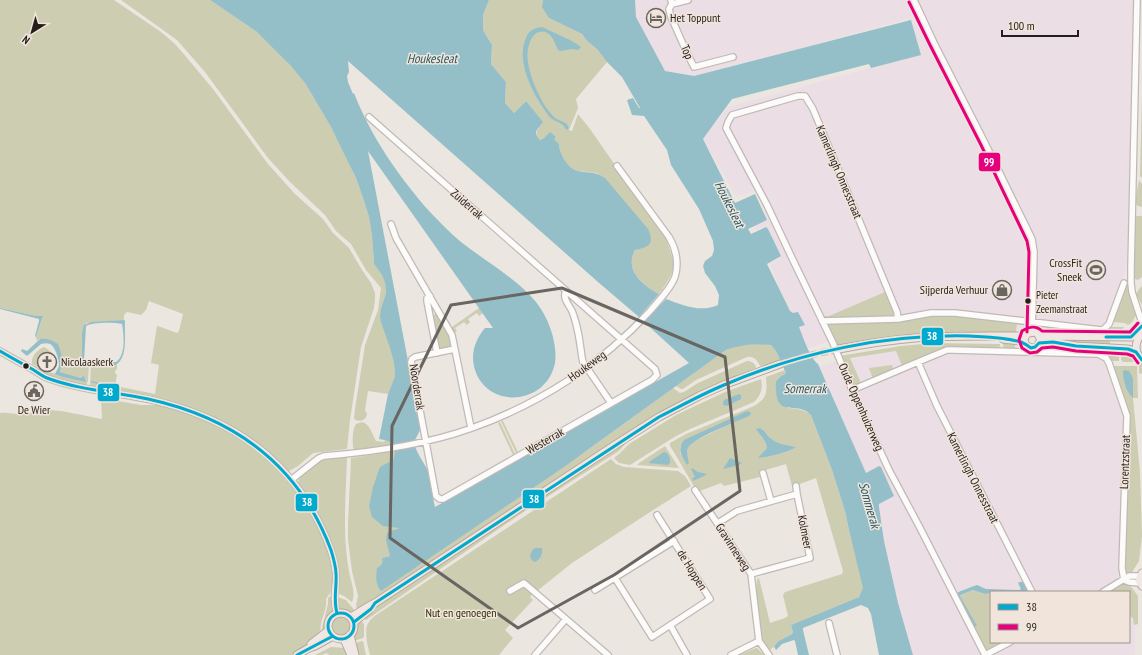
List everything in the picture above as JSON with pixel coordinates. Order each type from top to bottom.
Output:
[{"type":"main road","points":[[1039,340],[1131,337],[1142,326]]},
{"type":"main road","points":[[839,349],[876,342],[916,338],[957,336],[989,336],[1025,336],[1032,332],[1036,333],[1039,340],[1036,347],[1032,348],[1017,341],[989,336]]},
{"type":"main road","points":[[1142,332],[1139,337],[1138,351],[1142,360]]},
{"type":"main road","points":[[1025,336],[1025,344]]},
{"type":"main road","points":[[1039,340],[1100,350],[1105,348],[1138,351]]},
{"type":"main road","points":[[352,619],[371,609],[375,603],[659,417],[726,384],[780,364]]},
{"type":"main road","points":[[343,612],[352,619],[354,629],[347,637],[338,638],[331,633],[329,622],[336,613],[343,612]]},
{"type":"main road","points":[[297,655],[308,648],[312,642],[331,633]]},
{"type":"main road","points":[[347,637],[351,655]]},
{"type":"main road","points":[[347,637],[355,655]]},
{"type":"street","points":[[672,2],[688,0]]},
{"type":"street","points":[[914,0],[1032,239],[1034,252],[1032,332]]},
{"type":"street","points":[[1137,0],[1131,282],[1132,292],[1142,323]]},
{"type":"street","name":"Top","points":[[672,2],[669,9],[671,17],[694,67],[733,57]]},
{"type":"street","name":"Kamerlingh Onnesstraat","points":[[732,115],[798,96],[805,96],[813,109],[897,312],[898,319]]},
{"type":"street","name":"Oude Oppenhuizerweg","points":[[732,115],[726,128],[767,204],[822,321],[889,470],[985,655]]},
{"type":"street","name":"Zuiderrak","points":[[369,117],[621,339]]},
{"type":"street","name":"Houkeweg","points":[[292,480],[319,458],[324,456],[368,452],[423,442],[471,428],[498,418],[557,387],[587,367],[621,339],[641,320],[667,291],[673,281],[677,266],[676,254],[669,236],[617,166]]},
{"type":"street","points":[[391,224],[396,238],[452,335],[471,428]]},
{"type":"street","points":[[822,321],[898,319],[931,313],[955,313],[1101,330],[1106,328],[1109,324],[1124,283]]},
{"type":"street","points":[[566,291],[564,293],[564,297],[575,321],[582,358],[611,403]]},
{"type":"street","points":[[430,296],[427,298],[427,301],[437,353]]},
{"type":"street","points":[[1136,301],[1142,309]]},
{"type":"street","name":"Westerrak","points":[[423,442],[436,496],[443,499],[652,380],[657,375],[655,369],[621,339]]},
{"type":"street","name":"Noorderrak","points":[[423,442],[411,362],[412,359],[415,357],[456,349]]},
{"type":"street","points":[[852,390],[946,350],[1100,350]]},
{"type":"street","name":"Lorentzstraat","points":[[1100,350],[1109,363],[1127,416],[1122,568],[1124,580]]},
{"type":"street","points":[[0,351],[46,377],[67,384],[160,402],[189,410],[230,428],[270,456],[292,480],[312,510],[332,553],[336,575],[334,596],[336,613]]},
{"type":"street","name":"Kamerlingh Onnesstraat","points":[[918,362],[937,406],[1031,591]]},
{"type":"street","points":[[763,473],[771,501]]},
{"type":"street","name":"Kolmeer","points":[[751,574],[810,558],[796,486]]},
{"type":"street","name":"Gravinneweg","points":[[695,490],[751,574],[759,641],[769,655]]},
{"type":"street","points":[[718,523],[737,511],[797,494]]},
{"type":"street","name":"de Hoppen","points":[[615,578],[652,637],[710,599],[657,515]]},
{"type":"street","name":"de Hoppen","points":[[595,590],[674,540]]},
{"type":"street","points":[[1105,591],[1129,576],[1141,580]]},
{"type":"street","points":[[510,591],[524,582],[607,655]]},
{"type":"street","points":[[536,655],[566,619]]},
{"type":"street","points":[[829,623],[837,655]]},
{"type":"street","points":[[670,625],[687,655]]},
{"type":"street","points":[[731,655],[759,641]]},
{"type":"street","points":[[985,655],[1008,643]]},
{"type":"highlighted area","points":[[562,288],[725,357],[740,491],[614,575],[518,628],[390,538],[392,426],[451,305]]},
{"type":"shaded area","points":[[619,0],[1135,0],[1130,212],[1127,263],[1124,276],[1103,333],[921,323],[863,331],[806,349],[789,314],[770,263],[779,259],[764,227],[755,230],[756,222],[765,218],[759,191],[736,196],[703,139],[728,107],[913,56],[908,19],[771,56],[694,80],[663,75]]},
{"type":"shaded area","points":[[954,344],[1020,347],[1056,346],[1099,350],[1124,416],[1118,582],[1122,591],[990,591],[990,643],[1130,643],[1130,603],[1135,612],[1135,655],[907,655],[815,367],[852,357]]},
{"type":"green space","points":[[0,0],[114,0],[161,32],[174,43],[213,89],[268,164],[295,194],[323,219],[333,233],[349,248],[371,283],[375,293],[375,299],[374,308],[361,347],[347,449],[313,453],[298,466],[289,471],[252,440],[228,425],[203,413],[176,404],[121,392],[121,387],[155,394],[159,365],[151,363],[157,326],[177,333],[179,331],[183,314],[149,301],[146,310],[141,315],[127,312],[124,315],[124,320],[86,323],[82,333],[82,363],[85,368],[86,365],[89,364],[88,381],[86,385],[78,385],[52,377],[43,372],[86,381],[84,375],[81,378],[60,372],[62,360],[57,343],[39,339],[37,341],[36,337],[43,317],[42,316],[0,308]]},
{"type":"green space","points":[[121,0],[210,0],[257,32],[273,46],[305,83],[331,127],[356,178],[369,217],[374,264],[382,275],[385,283],[386,293],[381,308],[394,363],[395,376],[388,394],[368,391],[365,410],[367,414],[366,418],[363,420],[355,420],[355,409],[365,345],[378,310],[381,288],[366,270],[351,244],[336,231],[325,215],[290,182],[268,158],[205,72],[177,40]]},
{"type":"green space","points":[[489,0],[542,0],[549,18],[582,34],[607,62],[576,99],[578,108],[569,130],[572,131],[578,114],[665,237],[672,255],[673,267],[669,278],[659,294],[641,282],[634,271],[632,258],[635,250],[643,248],[597,173],[574,170],[562,156],[559,144],[553,139],[556,137],[550,133],[540,140],[537,136],[537,132],[538,128],[542,124],[526,101],[514,113],[505,103],[506,82],[491,64],[492,45],[483,30],[483,15]]},
{"type":"green space","points":[[1142,95],[1142,178],[1140,176]]},
{"type":"green space","points":[[1139,180],[1142,184],[1142,207],[1135,203]]},
{"type":"green space","points":[[1135,216],[1142,216],[1142,277],[1138,280],[1133,278]]},
{"type":"green space","points":[[1128,280],[1138,314],[1128,325],[1125,323],[1112,322]]},
{"type":"green space","points":[[1142,286],[1142,305],[1136,294]]},
{"type":"green space","points":[[885,292],[894,310],[892,316],[823,318],[821,316],[829,316]]},
{"type":"green space","points":[[479,308],[483,313],[479,316],[477,313],[468,319],[470,322],[467,325],[464,322],[455,328],[457,331],[454,333],[451,328],[452,327]]},
{"type":"green space","points":[[438,314],[450,334],[451,348],[439,349],[433,316]]},
{"type":"green space","points":[[934,315],[1017,322],[1016,334],[947,334],[902,336],[857,341],[835,346],[827,325],[829,323]]},
{"type":"green space","points":[[1048,326],[1106,331],[1110,327],[1124,327],[1121,336],[1048,334]]},
{"type":"green space","points":[[1110,339],[1110,344],[1074,344],[1056,340]]},
{"type":"green space","points":[[1002,341],[1015,342],[1015,348],[1004,348]]},
{"type":"green space","points":[[934,343],[1000,345],[999,348],[950,347],[902,366],[896,351],[850,358],[861,383],[855,386],[839,356],[901,346]]},
{"type":"green space","points":[[1048,344],[1119,350],[1119,361],[1112,361],[1100,352],[1058,350],[1058,348],[1048,347]]},
{"type":"green space","points":[[739,345],[771,345],[776,351],[780,360],[760,366],[755,359],[752,357],[747,357],[696,380],[683,389],[676,386],[726,350]]},
{"type":"green space","points":[[44,347],[52,353],[55,358],[55,367],[51,370],[43,369],[32,364],[32,358]]},
{"type":"green space","points":[[1122,351],[1131,351],[1142,363],[1142,374],[1139,373],[1139,365],[1136,362],[1123,362],[1121,360]]},
{"type":"green space","points":[[747,361],[753,363],[756,368],[693,396],[357,610],[356,605],[358,596],[352,571],[348,540],[351,458],[396,451],[393,460],[399,529],[393,530],[390,556],[382,558],[383,562],[381,565],[585,452],[673,388],[680,393],[684,392],[698,383]]},
{"type":"green space","points":[[91,363],[92,365],[101,366],[111,366],[117,364],[117,369],[115,371],[117,375],[115,385],[99,382],[93,383],[114,388],[115,386],[117,387],[115,392],[90,386]]},
{"type":"green space","points":[[892,365],[893,369],[873,379],[869,368]]},
{"type":"green space","points":[[1113,366],[1137,366],[1138,398],[1133,398],[1140,472],[1142,536],[1139,561],[1131,574],[1126,572],[1124,569],[1129,416],[1113,370]]},
{"type":"green space","points":[[785,370],[786,373],[777,379],[788,408],[803,410],[811,415],[832,470],[845,511],[864,588],[859,597],[791,625],[793,632],[792,634],[781,640],[769,651],[763,642],[756,593],[757,579],[759,578],[770,623],[788,616],[783,595],[785,592],[842,574],[843,571],[816,478],[792,486],[786,464],[759,472],[760,477],[724,486],[721,483],[700,491],[695,488],[670,446],[670,443],[686,434],[759,403],[766,394],[766,377]],"holes":[[[750,414],[691,443],[688,447],[685,462],[680,453],[680,447]],[[760,428],[776,442],[795,447],[783,453],[759,458],[767,448],[764,439],[757,431]]]},
{"type":"green space","points":[[761,379],[761,392],[754,402],[676,436],[630,465],[619,463],[614,458],[629,444],[676,415],[725,392]]},
{"type":"green space","points":[[101,398],[141,405],[158,405],[192,413],[234,434],[270,460],[284,473],[316,523],[327,548],[331,562],[333,581],[330,593],[326,599],[326,608],[320,630],[321,634],[293,655],[0,655],[0,413],[28,414],[53,410],[102,419]]},
{"type":"green space","points":[[501,421],[503,421],[518,452],[516,453]]},
{"type":"green space","points":[[362,422],[369,427],[376,441],[390,441],[394,445],[354,451],[353,433],[356,424]]},
{"type":"green space","points":[[500,422],[515,454],[513,455],[498,423]]},
{"type":"green space","points":[[630,439],[619,451],[525,511],[366,620],[362,617],[398,591]]},
{"type":"green space","points":[[665,446],[679,468],[637,465],[639,463]]},
{"type":"green space","points":[[347,457],[345,529],[347,558],[353,591],[352,602],[337,593],[338,565],[336,554],[316,512],[298,483],[301,475],[322,459]]},
{"type":"green space","name":"Nut en genoegen","points":[[611,459],[616,464],[624,467],[678,471],[685,476],[691,486],[572,563],[537,591],[526,582],[526,580],[518,583],[532,594],[530,597],[533,600],[505,630],[513,638],[499,655],[370,655],[366,638],[366,629],[372,618]]},
{"type":"green space","points":[[1123,583],[1129,584],[1138,596],[1138,624],[1134,625],[1133,618],[1130,616],[1130,591],[1111,591]]},
{"type":"green space","points":[[973,590],[985,594],[990,593],[990,643],[1003,643],[988,651],[983,648],[960,596]]},
{"type":"green space","points":[[329,597],[331,597],[332,613],[323,632],[322,628]]},
{"type":"green space","points":[[337,597],[346,600],[355,611],[347,612],[342,610],[337,604]]},
{"type":"green space","points":[[342,615],[349,618],[352,625],[349,632],[342,635],[335,632],[332,625],[335,618]]},
{"type":"green space","points":[[360,619],[364,624],[364,637],[354,641],[355,630]]},
{"type":"green space","points":[[363,641],[366,655],[357,655],[356,644]]},
{"type":"green space","points":[[331,647],[345,648],[348,655],[329,655],[326,653],[323,655],[315,655]]},
{"type":"green space","points":[[756,648],[764,655],[740,655]]},
{"type":"water","points":[[210,0],[489,0],[483,15],[483,30],[492,45],[491,64],[506,82],[505,103],[514,113],[526,101],[543,122],[536,132],[536,135],[540,140],[550,132],[556,137],[554,139],[559,144],[562,156],[574,170],[594,173],[605,178],[648,229],[651,241],[644,248],[635,250],[632,258],[632,264],[634,271],[641,282],[659,294],[639,317],[348,61],[349,72],[347,76],[353,94],[354,93],[377,141],[407,185],[430,212],[453,235],[510,277],[528,293],[544,314],[554,341],[556,356],[554,367],[548,380],[539,389],[528,395],[515,397],[503,396],[491,391],[482,383],[475,370],[473,358],[474,348],[485,328],[493,328],[368,151],[420,424],[420,430],[414,442],[418,454],[429,473],[435,507],[689,363],[644,322],[666,299],[685,306],[698,308],[718,305],[719,295],[715,286],[705,273],[703,266],[705,261],[712,256],[714,250],[713,241],[699,209],[671,165],[667,150],[644,116],[632,115],[627,100],[633,98],[640,108],[622,77],[582,34],[549,18],[542,7],[542,0],[635,0],[636,17],[665,71],[694,76],[911,20],[921,55],[871,68],[869,64],[732,99],[703,139],[735,203],[755,194],[767,220],[748,229],[751,234],[766,227],[768,229],[781,256],[767,264],[790,311],[793,313],[798,312],[805,325],[799,327],[805,342],[812,357],[818,364],[866,473],[879,466],[881,467],[894,496],[879,504],[879,507],[884,541],[898,603],[913,655],[879,655],[871,614],[868,608],[861,605],[803,628],[809,655],[798,655],[794,640],[782,644],[776,650],[774,647],[780,641],[792,634],[793,632],[791,625],[859,597],[863,588],[845,511],[832,470],[811,415],[801,409],[782,406],[777,398],[776,381],[786,373],[776,351],[771,345],[748,345],[726,350],[564,467],[381,591],[376,577],[377,568],[382,564],[382,558],[390,556],[386,540],[387,533],[399,528],[383,526],[372,517],[369,506],[373,487],[380,467],[393,460],[395,450],[392,443],[379,439],[388,394],[395,376],[394,363],[380,316],[386,293],[385,283],[382,275],[374,264],[369,217],[356,178],[331,127],[305,83],[290,65],[257,32]]},
{"type":"water","points":[[542,27],[572,41],[581,47],[578,50],[572,49],[560,51],[548,33],[541,32],[534,35],[528,48],[530,72],[539,96],[553,116],[568,125],[569,128],[567,130],[563,125],[553,120],[543,107],[532,89],[524,68],[523,47],[526,38],[532,30]]},
{"type":"water","points":[[0,308],[36,316],[43,316],[36,337],[39,319]]},
{"type":"water","points":[[124,320],[125,342],[123,356],[120,362],[108,367],[92,365],[92,362],[116,362],[119,359],[124,344],[122,324],[104,323],[86,326],[84,362],[88,364],[84,368],[82,363],[82,333],[84,325],[91,322]]},
{"type":"water","points":[[40,339],[54,341],[58,344],[62,355],[62,366],[60,372],[81,378],[84,375],[86,382],[55,374],[59,366],[59,361],[55,349],[50,344],[41,344],[27,356],[21,351],[22,349],[27,351]]},
{"type":"water","points":[[1124,370],[1129,371],[1132,376],[1133,398],[1125,383],[1123,375]]},
{"type":"water","points":[[91,381],[115,385],[115,388],[93,383]]},
{"type":"water","points":[[739,394],[741,395],[741,399],[727,406],[723,405],[724,400]]},
{"type":"water","points":[[747,411],[751,414],[749,416],[706,435],[691,444],[687,450],[689,463],[687,465],[680,450],[684,440]]},
{"type":"water","points":[[760,428],[775,441],[781,444],[796,447],[778,454],[758,458],[767,448],[764,440],[756,429]]},
{"type":"water","points":[[664,452],[667,453],[670,458],[670,463],[668,465],[649,463],[649,462]]},
{"type":"water","points":[[730,458],[742,463],[723,469]]},
{"type":"water","points":[[692,468],[698,472],[707,474],[693,481],[692,478],[695,477],[691,469]]},
{"type":"water","points":[[542,548],[542,553],[541,557],[534,562],[530,555],[533,549]]},
{"type":"water","points":[[1024,582],[1028,591],[990,591],[990,593],[985,594],[973,590],[961,595],[960,596],[977,626],[973,627],[955,594],[977,585],[986,589],[1019,590],[1021,589],[1018,583]]},
{"type":"tunnel","points":[[780,364],[806,356],[839,349]]},
{"type":"transit line","name":"99","points":[[909,2],[981,145],[1027,241],[1029,252],[1027,332]]},
{"type":"transit line","name":"99","points":[[1138,323],[1130,332],[1042,331],[1032,327],[1022,331],[1019,340],[1022,348],[1030,353],[1037,352],[1042,348],[1053,347],[1076,351],[1127,354],[1133,356],[1138,363]]},
{"type":"transit line","name":"38","points":[[1106,337],[1131,337],[1142,326]]},
{"type":"transit line","name":"38","points":[[354,622],[371,609],[375,603],[659,417],[716,389],[753,373],[783,363],[844,347],[907,338],[938,336],[1002,338],[1021,342],[1031,348],[1035,347],[1039,343],[1053,342],[1076,346],[1128,349],[1136,352],[1142,360]]},
{"type":"transit line","name":"38","points":[[0,351],[45,377],[59,382],[84,388],[148,399],[180,407],[209,419],[236,433],[260,450],[282,470],[301,493],[318,520],[331,550],[335,565],[335,603],[337,613]]},
{"type":"transit line","name":"38","points":[[341,613],[350,617],[354,626],[350,635],[341,639],[332,635],[328,626],[332,617],[341,613]]},
{"type":"transit line","name":"38","points":[[297,655],[333,636]]},
{"type":"place","name":"Het Toppunt","points":[[656,18]]},
{"type":"place","name":"CrossFit Sneek","points":[[1096,270]]},
{"type":"place","name":"Sijperda Verhuur","points":[[1002,290]]},
{"type":"place","name":"Pieter Zeemanstraat","points":[[1028,301]]},
{"type":"place","name":"Nicolaaskerk","points":[[47,362]]},
{"type":"place","name":"De Wier","points":[[34,391]]},
{"type":"water label","name":"Houkesleat","points":[[432,58]]},
{"type":"water label","name":"Houkesleat","points":[[730,204]]},
{"type":"water label","name":"Somerrak","points":[[805,388]]},
{"type":"water label","name":"Sommerak","points":[[870,505]]}]
